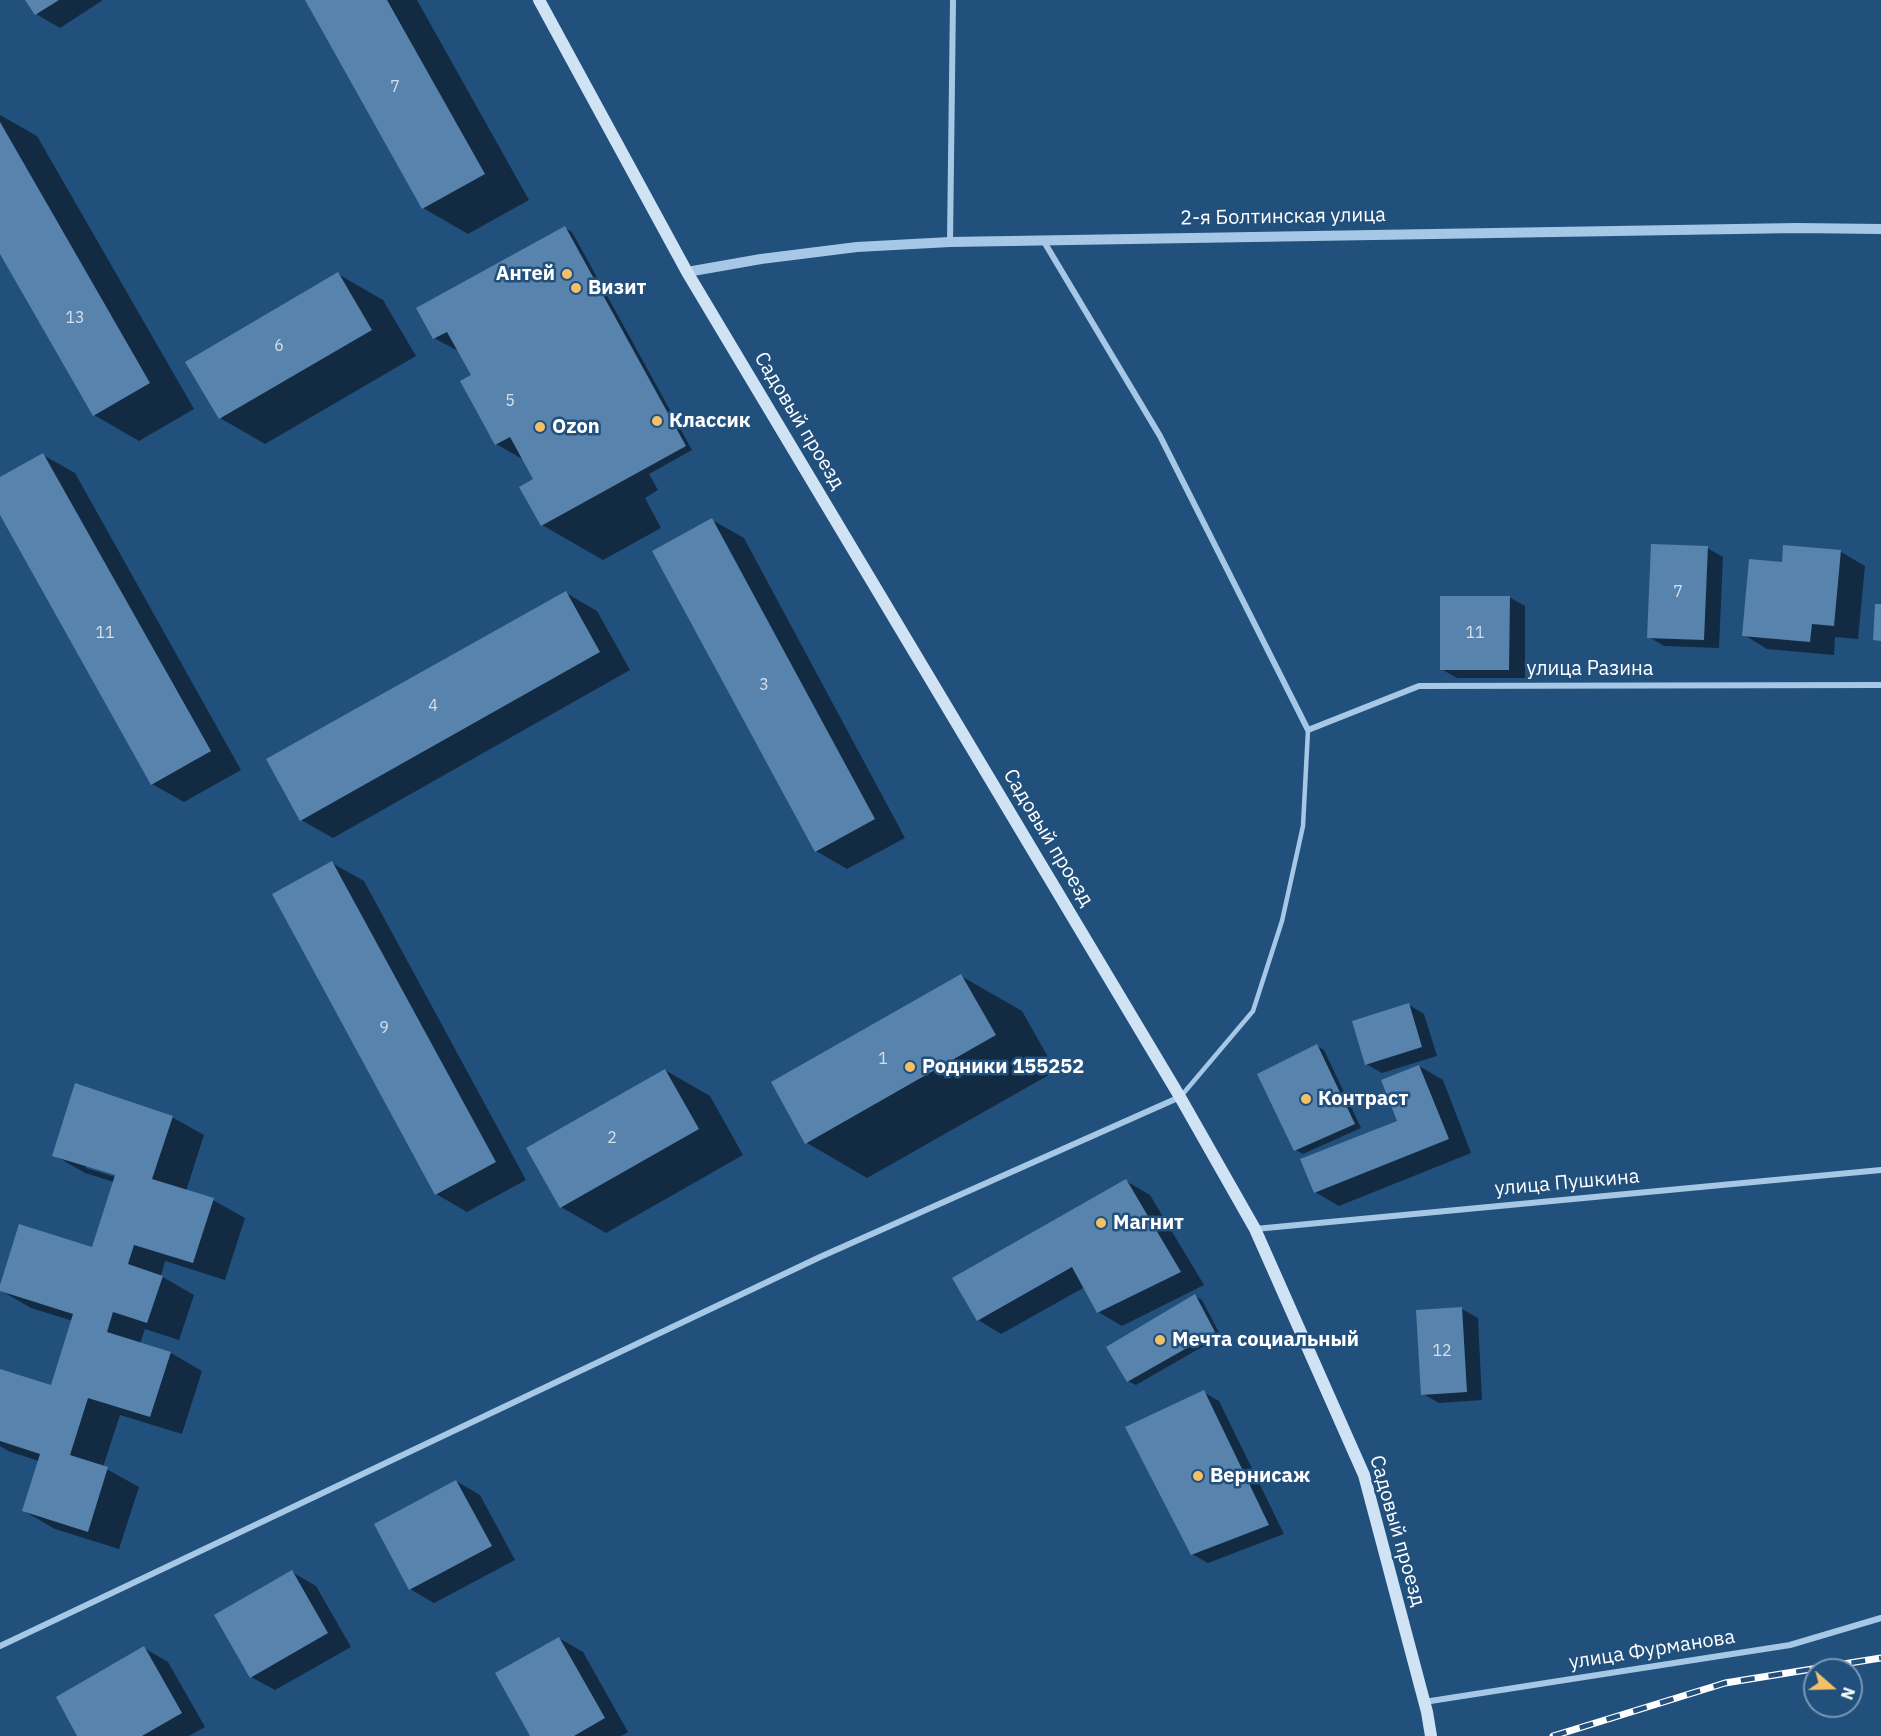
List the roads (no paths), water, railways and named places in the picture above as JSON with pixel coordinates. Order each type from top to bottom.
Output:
[{"type":"main road","name":"Садовый проезд","points":[[539,0],[687,272],[1180,1097],[1255,1229],[1364,1475],[1425,1702],[1431,1736]]},
{"type":"street","points":[[950,242],[953,0]]},
{"type":"street","name":"2-я Болтинская улица","points":[[687,272],[761,259],[846,249],[950,242],[1785,228],[1881,229]]},
{"type":"street","points":[[1043,240],[1160,436],[1308,730]]},
{"type":"street","name":"улица Разина","points":[[1308,730],[1419,686],[1881,685]]},
{"type":"street","points":[[0,1646],[810,1262],[1180,1097]]},
{"type":"street","name":"улица Пушкина","points":[[1255,1229],[1881,1170]]},
{"type":"street","name":"улица Фурманова","points":[[1425,1702],[1790,1645],[1881,1618]]},
{"type":"lane","points":[[1180,1097],[1253,1011],[1282,921],[1303,826],[1308,730]]},
{"type":"railway","points":[[1553,1736],[1725,1683],[1881,1658]]},
{"type":"place","name":"Антей","points":[[567,274]]},
{"type":"place","name":"Визит","points":[[576,288]]},
{"type":"place","name":"Классик","points":[[657,421]]},
{"type":"place","name":"Ozon","points":[[540,427]]},
{"type":"place","name":"Родники 155252","points":[[910,1067]]},
{"type":"place","name":"Контраст","points":[[1306,1099]]},
{"type":"place","name":"Магнит","points":[[1101,1223]]},
{"type":"place","name":"Мечта социальный","points":[[1160,1340]]},
{"type":"place","name":"Вернисаж","points":[[1198,1476]]}]
